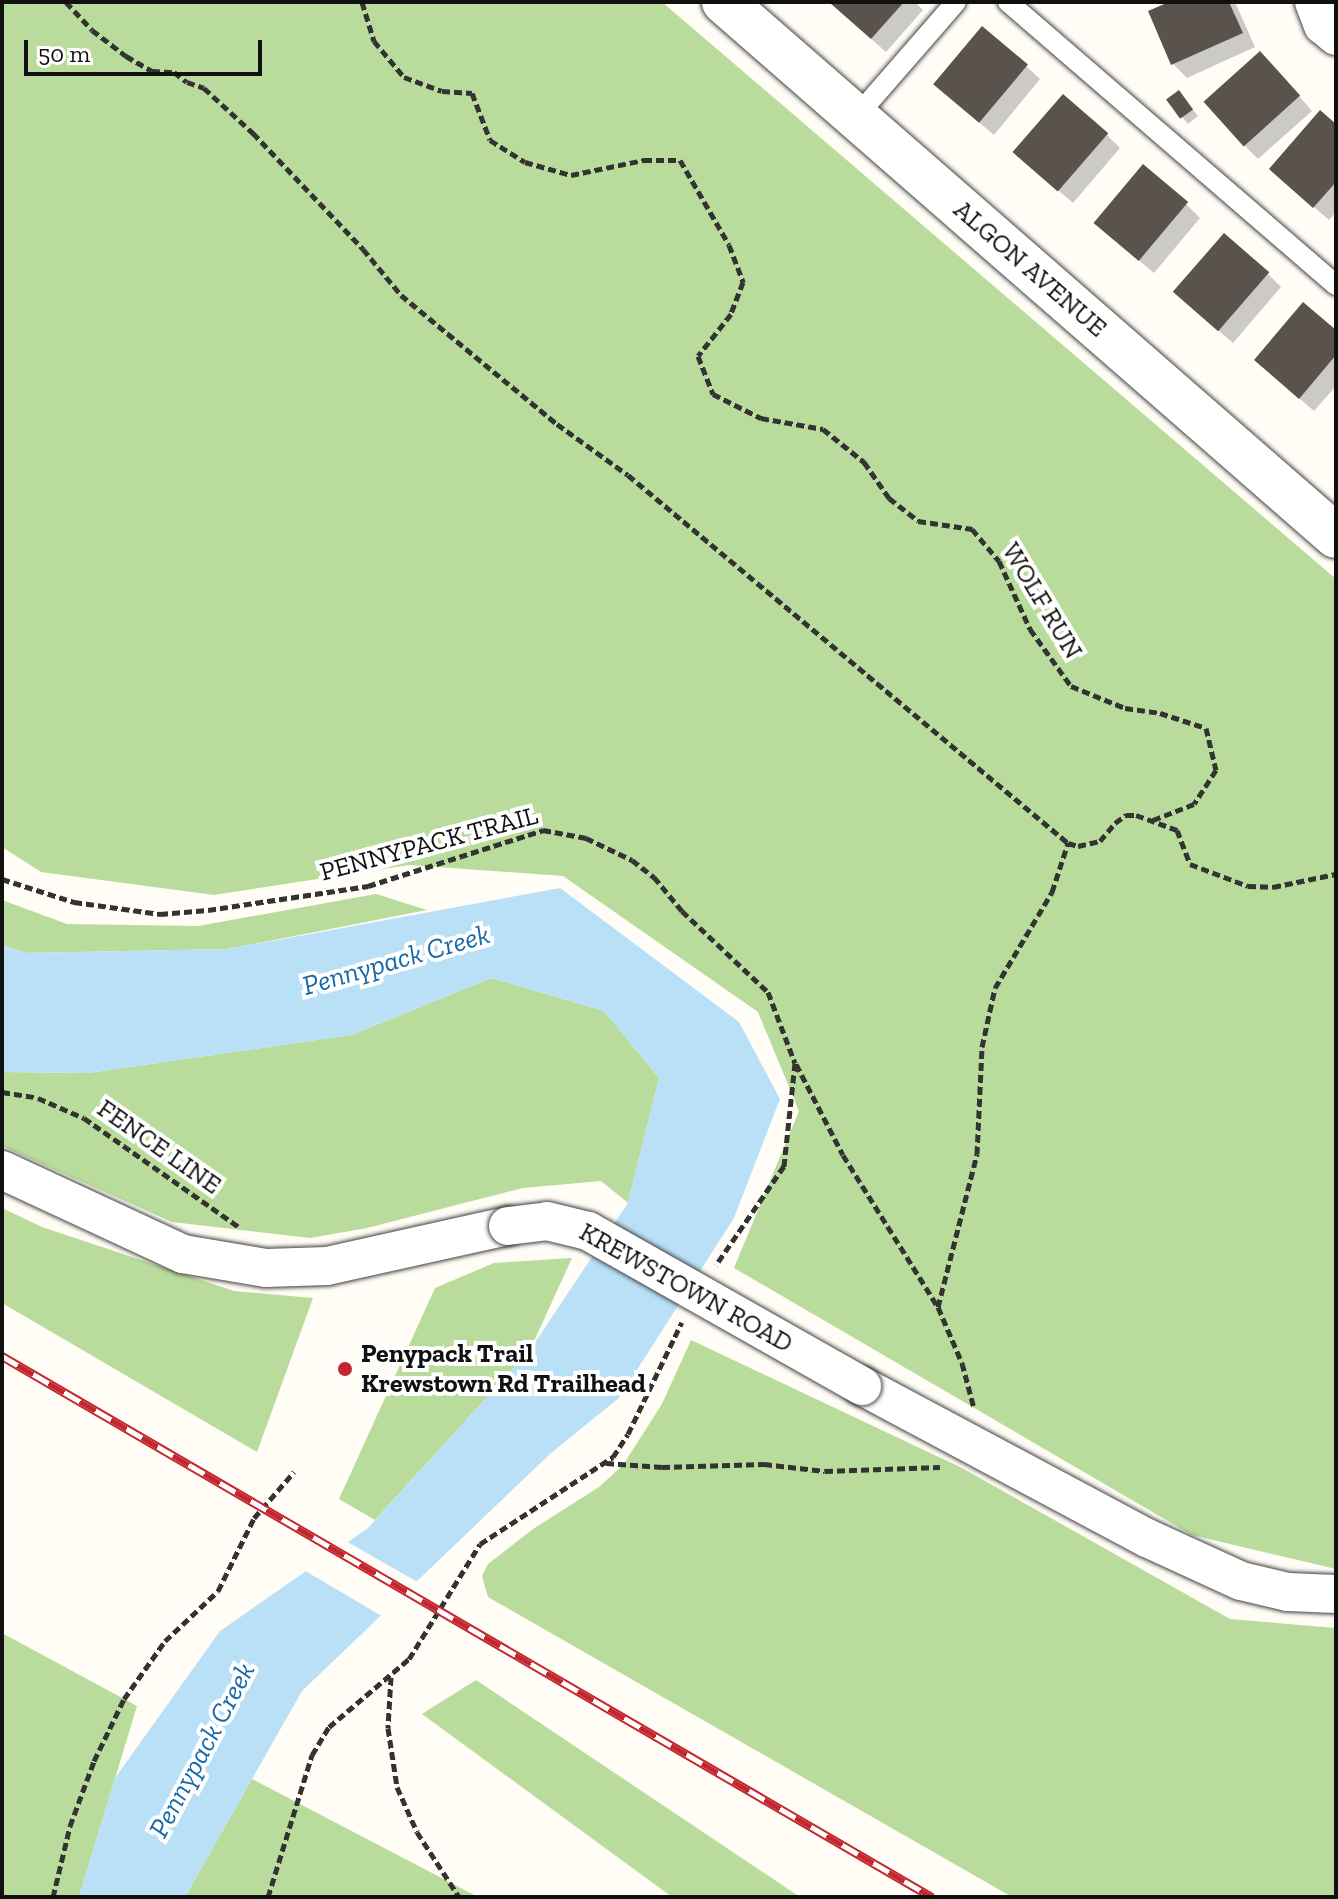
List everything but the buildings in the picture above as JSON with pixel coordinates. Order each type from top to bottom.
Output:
[{"type":"street","name":"ALGON AVENUE","points":[[724,2],[1336,536]]},
{"type":"street","points":[[1314,2],[1323,25],[1336,36]]},
{"type":"street","name":"KREWSTOWN ROAD","points":[[2,1170],[183,1254],[266,1268],[338,1264],[508,1226],[547,1221],[588,1231],[862,1386],[1147,1538],[1241,1581],[1288,1592],[1336,1594]]},
{"type":"lane","points":[[856,117],[956,2]]},
{"type":"lane","points":[[1008,2],[1336,285]]},
{"type":"path","points":[[66,2],[92,30],[126,56],[152,71],[174,72],[187,82],[204,88],[253,133],[363,249],[401,295],[557,424],[628,475],[1068,843],[1052,892],[995,988],[982,1047],[977,1154],[938,1307]]},
{"type":"path","name":"WOLF RUN","points":[[362,2],[374,41],[404,77],[442,91],[472,93],[490,140],[525,162],[571,175],[644,160],[680,160],[729,245],[743,282],[731,314],[698,356],[713,394],[761,418],[823,429],[864,462],[889,498],[918,521],[972,529],[999,561],[1030,629],[1071,686],[1125,708],[1160,713],[1206,728],[1216,770],[1194,804],[1152,820],[1126,815],[1100,841],[1078,846],[1068,843]]},
{"type":"path","points":[[1152,820],[1177,830],[1190,864],[1248,886],[1273,887],[1336,874]]},
{"type":"path","name":"PENNYPACK TRAIL","points":[[2,879],[52,897],[97,906],[180,913],[368,886],[418,873],[527,833],[569,832],[644,868],[701,931],[759,981],[774,1004],[795,1063],[784,1166],[715,1267]]},
{"type":"path","points":[[605,1462],[662,1467],[764,1464],[825,1471],[962,1464],[970,1445],[975,1415],[972,1393],[938,1307],[843,1155],[795,1063]]},
{"type":"path","name":"FENCE LINE","points":[[2,1092],[38,1098],[101,1128],[135,1157],[262,1243],[266,1268]]},
{"type":"path","points":[[268,1897],[319,1740],[339,1714],[391,1676],[418,1647],[447,1593],[480,1544],[605,1462],[628,1434],[688,1312]]},
{"type":"path","points":[[53,1897],[70,1826],[94,1761],[124,1699],[165,1641],[218,1591],[254,1518],[294,1472]]},
{"type":"path","points":[[391,1676],[388,1728],[397,1787],[417,1832],[459,1897]]},
{"type":"green space","points":[[2,2],[662,2],[1336,579],[1336,1569],[1192,1535],[734,1268],[799,1111],[758,1012],[563,876],[409,865],[214,895],[41,872],[2,847]]},
{"type":"green space","points":[[376,894],[427,910],[228,949],[27,953],[2,945],[2,900],[67,924],[198,926]]},
{"type":"green space","points":[[492,978],[604,1011],[659,1078],[628,1203],[601,1181],[523,1188],[367,1228],[310,1238],[172,1222],[2,1146],[2,1072],[88,1073],[351,1035]]},
{"type":"green space","points":[[2,1208],[42,1227],[234,1291],[313,1298],[257,1452],[2,1303]]},
{"type":"green space","points":[[572,1258],[530,1350],[375,1520],[339,1499],[435,1288],[494,1263]]},
{"type":"green space","points":[[691,1340],[962,1468],[1230,1619],[1336,1628],[1336,1897],[1012,1897],[488,1597],[482,1576],[488,1564],[533,1529],[599,1487],[623,1465],[662,1404]]},
{"type":"green space","points":[[2,1633],[137,1706],[79,1897],[2,1897]]},
{"type":"green space","points":[[476,1680],[800,1897],[672,1897],[422,1714]]},
{"type":"green space","points":[[252,1779],[478,1897],[185,1897]]},
{"type":"water","name":"Pennypack Creek","points":[[560,888],[739,1022],[780,1099],[734,1218],[619,1398],[551,1453],[302,1691],[185,1897],[79,1897],[115,1778],[220,1631],[368,1528],[530,1350],[628,1203],[659,1078],[604,1011],[492,978],[351,1035],[88,1073],[2,1072],[2,945],[27,953],[228,949]]},
{"type":"pier","points":[[344,1540],[421,1584],[385,1618],[302,1569]]},
{"type":"railway","points":[[2,1356],[932,1897]]},
{"type":"place","name":"Penypack Trail Krewstown Rd Trailhead","points":[[345,1369]]}]
